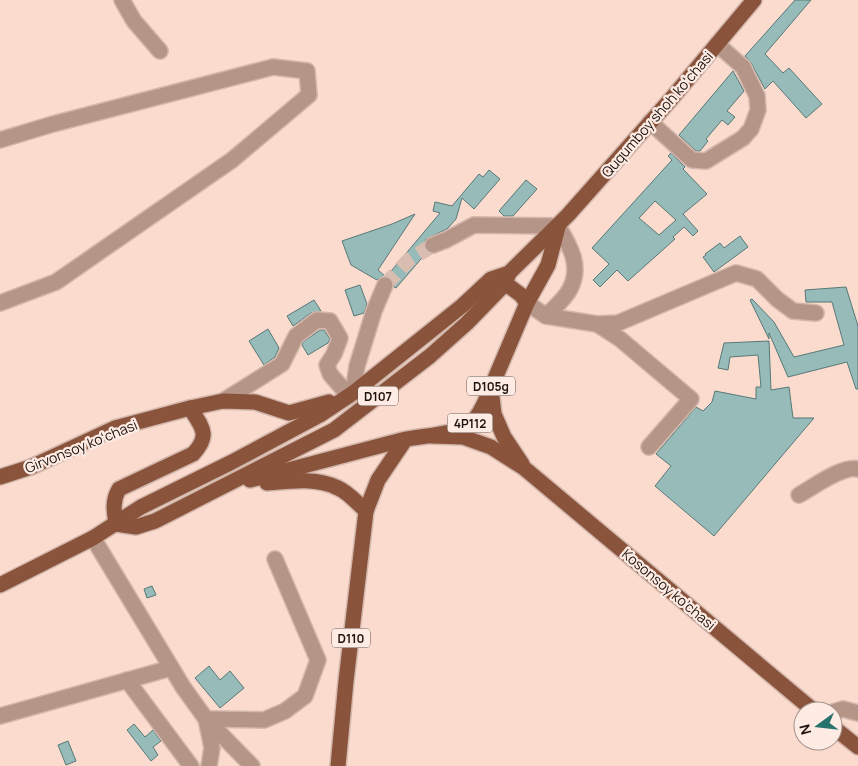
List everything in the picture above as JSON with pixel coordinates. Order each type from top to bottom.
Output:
[{"type":"main road","name":"Ququmboy shoh koʻchasi","points":[[558,226],[754,0]]},
{"type":"main road","name":"D107","points":[[116,524],[136,527],[155,521],[334,430],[430,356],[485,306],[506,275],[558,226]]},
{"type":"main road","name":"D105g","points":[[524,468],[504,436],[494,414],[491,388],[527,303],[548,265],[558,226]]},
{"type":"main road","name":"D107","points":[[0,585],[93,538],[141,507],[232,462],[320,415],[349,395],[462,306],[491,279],[506,275]]},
{"type":"main road","points":[[506,275],[527,303]]},
{"type":"main road","name":"4P112","points":[[432,436],[460,428],[472,422],[479,413],[491,388]]},
{"type":"main road","name":"Girvonsoy koʻchasi","points":[[0,477],[31,467],[115,428],[190,408],[222,402],[254,402],[290,413],[349,395]]},
{"type":"main road","points":[[116,524],[113,508],[115,496],[119,490],[193,454],[201,446],[204,440],[201,426],[190,408]]},
{"type":"main road","name":"D105g","points":[[432,436],[463,437],[491,447],[524,468]]},
{"type":"main road","points":[[222,487],[405,440],[432,436]]},
{"type":"main road","name":"D110","points":[[338,766],[366,510],[378,480],[405,440]]},
{"type":"main road","name":"Kosonsoy ko’chasi","points":[[524,468],[802,701]]},
{"type":"main road","points":[[222,487],[290,481],[322,482],[339,488],[366,510]]},
{"type":"main road","points":[[843,734],[858,747]]},
{"type":"street","points":[[122,0],[134,21],[160,51]]},
{"type":"street","points":[[650,122],[692,160],[706,161],[743,138],[750,129],[758,110],[757,96],[743,67],[717,44]]},
{"type":"street","points":[[0,140],[53,124],[273,67],[307,71],[309,95],[232,160],[56,282],[0,303]]},
{"type":"street","points":[[433,245],[474,225],[558,226],[572,250],[576,273],[570,291],[546,316]]},
{"type":"street","points":[[527,303],[546,316],[597,324],[618,323],[714,281],[736,274],[757,279],[777,299],[793,311],[816,313]]},
{"type":"street","points":[[349,395],[356,366],[374,311],[385,285]]},
{"type":"street","points":[[222,402],[282,364],[296,336],[316,320],[330,321],[340,338],[334,354],[327,365],[330,374],[349,395]]},
{"type":"street","points":[[597,324],[620,339],[691,399],[649,447]]},
{"type":"street","points":[[799,495],[844,469],[858,469]]},
{"type":"street","points":[[93,538],[171,668],[206,719],[252,766]]},
{"type":"street","points":[[206,719],[264,720],[285,711],[305,696],[318,660],[275,559]]},
{"type":"street","points":[[0,716],[171,668]]},
{"type":"street","points":[[127,680],[191,766]]},
{"type":"street","points":[[843,709],[858,713]]},
{"type":"street","points":[[206,719],[212,748],[209,766]]},
{"type":"building","points":[[795,0],[811,0],[765,54],[783,73],[789,68],[822,104],[806,118],[773,81],[765,89],[751,63],[745,56]]},
{"type":"building","points":[[733,71],[744,91],[727,111],[735,117],[728,125],[722,120],[706,139],[708,141],[700,151],[696,151],[679,135]]},
{"type":"building","points":[[671,153],[685,167],[683,169],[707,194],[683,214],[698,231],[693,236],[684,227],[673,237],[675,239],[628,281],[617,270],[600,287],[593,280],[609,264],[592,248],[672,160],[668,156]],"holes":[[[655,201],[676,220],[659,235],[639,218]]]},
{"type":"building","points":[[489,170],[500,179],[474,209],[462,198],[456,219],[447,229],[426,239],[424,244],[427,252],[396,288],[394,287],[393,280],[387,276],[440,213],[433,211],[435,202],[452,206],[479,174],[483,177]]},
{"type":"building","points":[[526,180],[537,189],[513,216],[504,216],[499,211]]},
{"type":"building","points":[[415,214],[378,270],[385,276],[377,280],[351,265],[342,241]]},
{"type":"building","points":[[740,236],[748,247],[714,272],[703,257],[705,254],[720,243],[724,248]]},
{"type":"building","points":[[360,285],[367,304],[364,313],[354,316],[345,290]]},
{"type":"building","points":[[846,287],[858,326],[858,389],[856,389],[847,362],[788,377],[769,333],[769,339],[750,300],[752,299],[774,322],[794,357],[844,345],[832,302],[806,302],[805,290]]},
{"type":"building","points":[[314,300],[321,311],[311,313],[293,326],[287,316]]},
{"type":"building","points":[[268,329],[279,348],[275,357],[264,365],[249,341]]},
{"type":"building","points":[[320,330],[324,330],[330,339],[328,343],[308,355],[302,345],[303,342]]},
{"type":"building","points":[[769,341],[771,390],[789,387],[793,418],[814,418],[714,536],[655,486],[671,466],[656,454],[696,407],[703,411],[712,402],[715,391],[756,399],[756,387],[761,387],[758,355],[730,357],[728,370],[718,368],[724,343]]},
{"type":"building","points":[[152,586],[156,595],[147,598],[144,589]]},
{"type":"building","points":[[209,666],[220,680],[230,671],[244,688],[220,708],[195,678]]},
{"type":"building","points":[[134,724],[145,737],[153,730],[161,741],[153,747],[158,755],[151,761],[127,730]]},
{"type":"building","points":[[68,741],[76,761],[66,765],[58,745]]},
{"type":"tunnel","points":[[385,285],[409,260],[433,245]]}]
